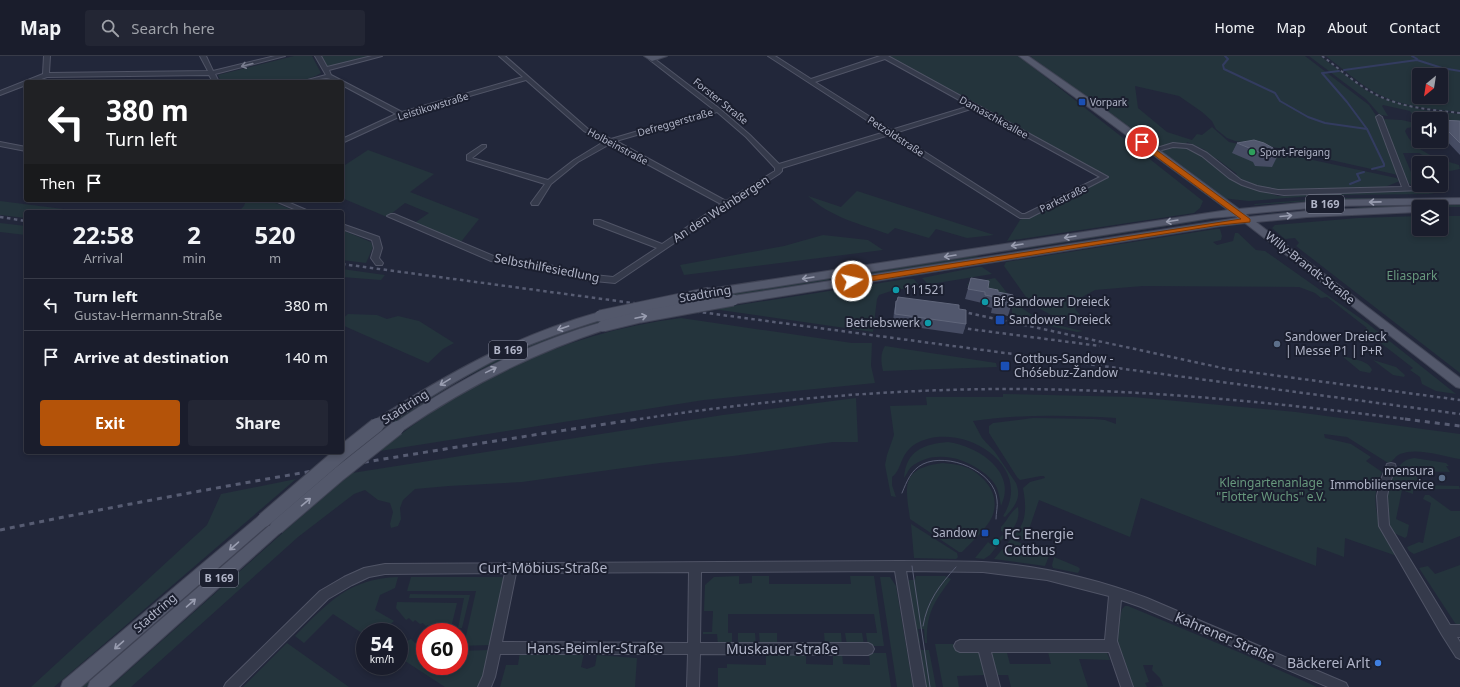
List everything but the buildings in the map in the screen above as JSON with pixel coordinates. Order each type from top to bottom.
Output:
[{"type":"main road","points":[[650,58],[664,56]]},
{"type":"main road","points":[[1023,56],[1236,217]]},
{"type":"main road","points":[[1150,151],[1226,213],[1236,217]]},
{"type":"main road","name":"Stadtring","points":[[344,451],[377,425],[422,395],[465,370],[529,340],[561,328],[602,321],[640,317],[733,300],[925,270],[1236,217],[1332,203],[1460,201]]},
{"type":"main road","name":"Stadtring","points":[[1236,217],[1248,220],[1329,212],[1412,209]]},
{"type":"main road","points":[[1448,209],[1460,209]]},
{"type":"main road","name":"Stadtring","points":[[69,687],[270,524],[397,428],[456,389],[500,366],[635,307],[709,293],[1226,213]]},
{"type":"main road","name":"Willy-Brandt-Straße","points":[[1236,217],[1383,324]]},
{"type":"main road","name":"Willy-Brandt-Straße","points":[[1248,220],[1460,384]]},
{"type":"main road","name":"Stadtring","points":[[96,687],[270,524],[341,454]]},
{"type":"street","points":[[46,75],[47,56]]},
{"type":"street","points":[[203,56],[215,80]]},
{"type":"street","points":[[32,80],[46,75],[212,73],[282,56]]},
{"type":"street","points":[[318,56],[326,69],[328,76]]},
{"type":"street","points":[[326,69],[379,56]]},
{"type":"street","name":"Holbeinstraße","points":[[502,56],[586,130],[610,141],[726,204]]},
{"type":"street","name":"Petzoldstraße","points":[[771,56],[1020,216]]},
{"type":"street","points":[[811,81],[884,57]]},
{"type":"street","name":"Damaschkeallee","points":[[884,57],[1105,177]]},
{"type":"street","name":"Forster Straße","points":[[650,58],[718,110],[748,136],[778,169]]},
{"type":"street","points":[[311,80],[328,76],[337,80]]},
{"type":"street","name":"Leistikowstraße","points":[[344,140],[401,114],[527,78]]},
{"type":"street","points":[[0,93],[24,83]]},
{"type":"street","points":[[344,84],[401,114]]},
{"type":"street","name":"An den Weinbergen","points":[[615,280],[778,169],[975,106]]},
{"type":"street","name":"Defreggerstraße","points":[[535,202],[549,183],[576,160],[610,141],[718,110]]},
{"type":"street","points":[[1379,117],[1406,189]]},
{"type":"street","points":[[0,144],[24,149]]},
{"type":"street","points":[[1150,151],[1174,145],[1190,147],[1238,180],[1253,187],[1270,191],[1284,193],[1412,189]]},
{"type":"street","points":[[484,146],[469,156],[469,159],[549,183]]},
{"type":"street","name":"Parkstraße","points":[[1020,216],[1026,216],[1105,177]]},
{"type":"street","points":[[282,202],[302,210]]},
{"type":"street","name":"Selbsthilfesiedlung","points":[[391,216],[494,259],[554,268],[584,277],[615,280]]},
{"type":"street","name":"An den Weinbergen","points":[[597,222],[663,247]]},
{"type":"street","points":[[344,227],[376,239],[378,248],[375,258],[379,263]]},
{"type":"street","points":[[1391,467],[1384,482],[1380,505],[1384,526],[1460,653]]},
{"type":"street","points":[[900,566],[920,687]]},
{"type":"street","name":"Curt-Möbius-Straße","points":[[230,687],[314,604],[335,587],[368,572],[385,569],[900,566]]},
{"type":"street","name":"Kahrener Straße","points":[[900,566],[983,567],[1021,571],[1080,582],[1114,591],[1338,686]]},
{"type":"street","points":[[484,687],[489,677],[496,648],[512,568]]},
{"type":"street","points":[[693,687],[695,648],[695,568]]},
{"type":"street","points":[[1114,591],[1115,598],[1111,641],[1126,687]]},
{"type":"street","points":[[1446,631],[1460,631]]},
{"type":"street","points":[[960,646],[1112,646]]},
{"type":"street","points":[[984,646],[994,687]]},
{"type":"street","name":"Hans-Beimler-Straße","points":[[496,648],[695,648]]},
{"type":"street","name":"Muskauer Straße","points":[[695,648],[868,649]]},
{"type":"green space","points":[[294,56],[312,56],[321,73],[304,80],[220,80],[218,75]]},
{"type":"green space","points":[[319,56],[373,56],[327,67]]},
{"type":"green space","points":[[888,56],[1019,56],[1203,201],[1200,208],[1194,213],[1007,241],[1020,220],[1109,177]]},
{"type":"green space","points":[[1030,56],[1305,56],[1369,105],[1377,117],[1398,175],[1273,147],[1235,141],[1227,138],[1216,129],[1212,121],[1202,112],[1179,96],[1135,86],[1138,108],[1167,132],[1192,140],[1197,134],[1202,135],[1212,127],[1229,142],[1396,178],[1400,181],[1385,187],[1287,191],[1273,189],[1253,184],[1234,176],[1237,174],[1217,159],[1212,158],[1203,152],[1205,150],[1187,142],[1186,144],[1238,183],[1278,196],[1371,191],[1412,191],[1435,194],[1326,195],[1249,201],[1221,198]]},
{"type":"green space","points":[[1309,56],[1320,56],[1364,89],[1381,98],[1423,110],[1442,112],[1412,112],[1412,114],[1410,111],[1383,105],[1382,106],[1388,116],[1380,115],[1366,99]]},
{"type":"green space","points":[[1326,56],[1460,56],[1460,112],[1417,107],[1386,98],[1363,85]]},
{"type":"green space","points":[[1448,113],[1460,114],[1460,123],[1448,122]]},
{"type":"green space","points":[[1382,120],[1402,120],[1412,122],[1412,127],[1407,128],[1405,131],[1412,142],[1412,148],[1420,148],[1433,156],[1424,156],[1419,153],[1403,153],[1412,174],[1412,186],[1407,182]]},
{"type":"green space","points":[[368,150],[434,174],[410,192],[479,219],[460,243],[413,224],[429,213],[405,203],[387,217],[344,199],[344,166]]},
{"type":"green space","points":[[1448,161],[1459,165],[1460,169],[1450,171],[1448,170]]},
{"type":"green space","points":[[857,191],[994,235],[967,238],[936,229],[929,238],[895,228],[888,234],[836,215],[808,196],[841,207]]},
{"type":"green space","points":[[1334,198],[1460,199],[1336,199],[1254,204]]},
{"type":"green space","points":[[0,201],[71,210],[24,210],[24,218],[0,215]]},
{"type":"green space","points":[[245,202],[273,202],[293,210],[240,210]]},
{"type":"green space","points":[[1412,204],[1412,207],[1264,214]]},
{"type":"green space","points":[[1448,204],[1460,204],[1460,207],[1448,207]]},
{"type":"green space","name":"Eliaspark","points":[[1412,216],[1412,236],[1448,236],[1448,216],[1460,216],[1460,373],[1296,246],[1299,243],[1295,238],[1285,239],[1272,228],[1275,225],[1358,218]]},
{"type":"green space","points":[[1210,218],[1212,219],[993,254],[1129,230]]},
{"type":"green space","points":[[0,223],[24,226],[24,235],[0,232]]},
{"type":"green space","points":[[1220,229],[1222,236],[1221,240],[1213,242],[1217,245],[1233,241],[1235,233],[1238,233],[1256,250],[1265,251],[1367,323],[1456,394],[1436,391],[1422,384],[1420,377],[1410,370],[1413,368],[1364,330],[1367,328],[1327,297],[1321,298],[1315,293],[1299,287],[1143,286],[1095,290],[1082,297],[1075,309],[1087,323],[1086,325],[1053,316],[1031,304],[1004,266],[1006,262]]},
{"type":"green space","points":[[344,231],[371,242],[373,247],[366,263],[344,260]]},
{"type":"green space","points":[[823,235],[868,240],[883,250],[684,275],[680,265],[784,246]]},
{"type":"green space","points":[[974,255],[979,257],[864,275],[861,274]]},
{"type":"green space","points":[[982,267],[992,274],[931,284],[928,284],[922,278]]},
{"type":"green space","points":[[344,269],[385,275],[381,280],[344,277]]},
{"type":"green space","points":[[828,278],[830,280],[677,305],[668,304]]},
{"type":"green space","points":[[995,278],[1013,300],[1028,312],[1045,321],[1083,331],[1077,332],[1018,319],[1012,316],[1012,306],[968,286],[967,284]]},
{"type":"green space","points":[[914,279],[920,287],[894,290],[879,295],[877,299],[873,332],[713,309]]},
{"type":"green space","points":[[635,311],[542,343],[474,373],[427,401],[355,454],[348,455],[412,408],[474,371],[519,350],[564,332]]},
{"type":"green space","points":[[348,314],[377,315],[387,319],[398,316],[419,321],[454,343],[443,349],[428,363],[344,326],[344,317]]},
{"type":"green space","points":[[681,318],[852,343],[872,343],[871,366],[875,383],[704,400],[380,451],[413,425],[448,402],[484,381],[521,363],[560,347],[599,335],[640,325]]},
{"type":"green space","points":[[885,346],[996,363],[997,367],[883,371],[881,358]]},
{"type":"green space","points":[[1342,356],[1364,362],[1372,370],[1370,373],[1360,371]]},
{"type":"green space","points":[[1373,360],[1396,367],[1405,375],[1404,377],[1393,375]]},
{"type":"green space","name":"Kleingartenanlage \"Flotter Wuchs\" e.V.","points":[[1003,394],[1133,397],[1296,412],[1460,434],[1460,459],[1414,451],[1400,454],[1388,463],[1347,437],[1324,434],[1325,438],[1351,444],[1371,457],[1366,461],[1382,472],[1376,495],[1376,506],[1385,536],[1397,556],[1345,538],[1344,557],[1317,547],[1316,566],[1141,498],[1130,537],[1039,500],[1025,541],[1013,536],[1018,531],[1024,520],[1025,501],[1023,488],[1030,482],[1045,478],[1044,476],[1041,476],[1020,480],[989,433],[989,426],[993,423],[1033,418],[1094,419],[1105,420],[1116,424],[1116,418],[1044,416],[1009,417],[973,421],[982,438],[995,452],[1018,488],[1018,497],[1016,502],[1005,517],[1003,516],[1011,497],[1010,479],[1002,464],[988,451],[972,442],[953,437],[934,437],[917,443],[911,447],[904,456],[898,470],[892,477],[892,485],[896,497],[891,496],[885,465],[894,435],[890,406],[927,405],[926,397],[1003,397]]},
{"type":"green space","points":[[856,398],[858,442],[833,442],[733,456],[660,463],[522,482],[415,489],[403,500],[400,508],[401,519],[398,526],[391,528],[390,524],[393,512],[390,503],[378,500],[365,490],[354,494],[298,537],[131,687],[110,687],[352,473],[723,415]]},
{"type":"green space","points":[[948,442],[971,449],[982,455],[1000,472],[1004,482],[1005,494],[1001,506],[997,488],[990,478],[972,465],[955,458],[928,458],[911,467],[904,478],[905,469],[912,455],[924,447]]},
{"type":"green space","points":[[1414,458],[1446,463],[1449,466],[1446,466],[1450,472],[1413,471],[1422,485],[1459,486],[1460,489],[1417,489],[1413,491],[1413,494],[1402,490],[1396,519],[1409,525],[1407,536],[1405,538],[1394,533],[1389,527],[1386,507],[1390,484],[1394,474],[1399,466],[1406,460]]},
{"type":"green space","points":[[943,463],[969,468],[978,474],[988,484],[994,496],[994,510],[990,521],[962,552],[959,552],[910,519],[907,497],[909,480],[919,469],[929,465]]},
{"type":"green space","points":[[296,479],[54,687],[31,687],[207,525],[221,494]]},
{"type":"green space","points":[[1425,495],[1429,495],[1451,511],[1460,511],[1460,536],[1414,554],[1409,551],[1407,547],[1419,542],[1423,543],[1431,503],[1423,499]]},
{"type":"green space","points":[[1018,507],[1018,519],[1013,528],[1007,534],[1001,531],[1001,527],[1013,511]]},
{"type":"green space","points":[[911,524],[957,553],[958,557],[956,559],[914,558]]},
{"type":"green space","points":[[1002,535],[1005,536],[990,555],[984,559],[975,558],[988,542],[993,546]]},
{"type":"green space","points":[[1011,539],[1047,554],[1049,556],[1045,566],[994,559]]},
{"type":"green space","points":[[1054,557],[1078,567],[1080,569],[1078,573],[1053,568],[1052,565]]},
{"type":"green space","points":[[1460,565],[1460,627],[1455,623],[1419,568],[1428,566],[1435,574]]},
{"type":"green space","points":[[208,575],[210,577],[207,581],[86,687],[78,687]]},
{"type":"green space","points":[[739,576],[739,584],[752,583],[752,576],[769,576],[769,584],[851,584],[850,576],[874,576],[884,646],[868,646],[866,633],[877,633],[874,614],[728,614],[728,633],[732,633],[732,646],[718,645],[717,634],[703,634],[703,632],[712,632],[713,611],[704,611],[705,585],[714,577]]},
{"type":"green space","points":[[916,576],[945,576],[951,579],[932,608],[928,624],[927,643],[925,643],[924,629],[918,629],[920,643],[918,643],[908,588],[909,580],[915,580]]},
{"type":"green space","points":[[398,577],[395,588],[380,595],[375,610],[394,621],[392,623],[356,623],[356,629],[333,614],[304,643],[295,636],[340,594],[366,582]]},
{"type":"green space","points":[[411,577],[502,577],[505,579],[491,645],[468,646],[468,627],[476,591],[407,591]]},
{"type":"green space","points":[[880,577],[890,577],[896,586],[913,687],[897,687]]},
{"type":"green space","points":[[410,594],[470,595],[463,623],[459,623],[464,598],[409,598]]},
{"type":"green space","points":[[397,602],[457,603],[452,623],[419,623],[415,620],[413,622],[409,618],[406,620],[396,608]]},
{"type":"green space","points":[[1125,606],[1241,653],[1317,687],[1152,687],[1163,686],[1160,678],[1152,670],[1153,665],[1143,665],[1149,682],[1145,683],[1147,687],[1130,687],[1114,641],[1122,609]]},
{"type":"green space","points":[[738,633],[755,633],[756,645],[738,645]]},
{"type":"green space","points":[[759,633],[777,633],[777,645],[760,645]]},
{"type":"green space","points":[[824,633],[841,633],[842,645],[825,645]]},
{"type":"green space","points":[[845,633],[862,633],[864,645],[847,645]]},
{"type":"green space","points":[[411,639],[415,643],[416,642],[416,668],[408,663],[408,640]]},
{"type":"green space","points":[[287,643],[349,687],[243,687]]},
{"type":"green space","points":[[935,644],[957,644],[980,649],[986,675],[957,676],[959,687],[943,687]]},
{"type":"green space","points":[[490,650],[487,667],[478,687],[445,687],[427,675],[468,675],[468,651]]},
{"type":"green space","points":[[919,650],[929,650],[936,687],[926,687]]},
{"type":"green space","points":[[520,652],[584,653],[581,667],[587,669],[595,666],[597,655],[637,658],[635,687],[500,687],[506,665],[518,665]]},
{"type":"green space","points":[[1048,652],[1104,652],[1107,653],[1110,660],[1079,659],[1088,687],[1011,687],[1008,675],[995,675],[990,653],[1007,653],[1010,664],[1051,664]]},
{"type":"green space","points":[[766,653],[806,653],[806,664],[833,665],[833,653],[842,653],[843,664],[870,665],[869,653],[886,653],[891,687],[718,687],[718,668],[727,668],[727,664],[766,665]]},
{"type":"waterway","points":[[1225,56],[1228,59],[1223,65],[1224,69],[1275,93],[1280,101],[1308,117],[1325,123],[1367,129]]},
{"type":"waterway","points":[[1412,56],[1417,59]]},
{"type":"waterway","points":[[1344,70],[1417,60],[1442,68],[1460,71]]},
{"type":"waterway","points":[[1323,73],[1339,71]]},
{"type":"waterway","points":[[1322,73],[1347,102],[1367,129]]},
{"type":"waterway","points":[[1367,129],[1384,164],[1384,166],[1372,169]]},
{"type":"waterway","points":[[1350,184],[1360,180],[1357,174],[1364,172]]},
{"type":"tram line","points":[[902,493],[912,473],[919,466],[933,461],[945,460],[957,462],[969,467],[988,480],[994,490],[997,500],[996,519]]},
{"type":"tram line","points":[[912,566],[930,687]]},
{"type":"tram line","points":[[923,626],[931,601],[956,567]]},
{"type":"railway","points":[[1322,56],[1373,93],[1390,101],[1430,110],[1460,113]]},
{"type":"railway","points":[[0,217],[24,221]]},
{"type":"railway","points":[[344,264],[1460,414]]},
{"type":"railway","points":[[955,310],[1227,369],[1460,400]]},
{"type":"railway","points":[[954,327],[1100,346]]},
{"type":"railway","points":[[633,420],[726,407],[820,397],[915,391],[1009,389],[1110,391],[1161,394],[1312,408],[1411,420]]},
{"type":"railway","points":[[0,530],[319,470],[639,419]]},
{"type":"railway","points":[[1405,419],[1411,420]]},
{"type":"railway","points":[[1411,420],[1460,426]]},
{"type":"place","name":"Vorpark","points":[[1082,102]]},
{"type":"place","name":"Sport-Freigang","points":[[1252,152]]},
{"type":"place","name":"111521","points":[[896,290]]},
{"type":"place","name":"Bf Sandower Dreieck","points":[[985,302]]},
{"type":"place","name":"Sandower Dreieck","points":[[1000,320]]},
{"type":"place","name":"Betriebswerk","points":[[928,323]]},
{"type":"place","name":"Sandower Dreieck | Messe P1 | P+R","points":[[1277,344]]},
{"type":"place","name":"Cottbus-Sandow - Chóśebuz-Žandow","points":[[1005,366]]},
{"type":"place","name":"mensura Immobilienservice","points":[[1442,478]]},
{"type":"place","name":"Sandow","points":[[985,533]]},
{"type":"place","name":"FC Energie Cottbus","points":[[996,542]]},
{"type":"place","name":"Bäckerei Arlt","points":[[1378,663]]},
{"type":"route","points":[[852,281],[1220,223],[1248,220],[1142,142]]}]
